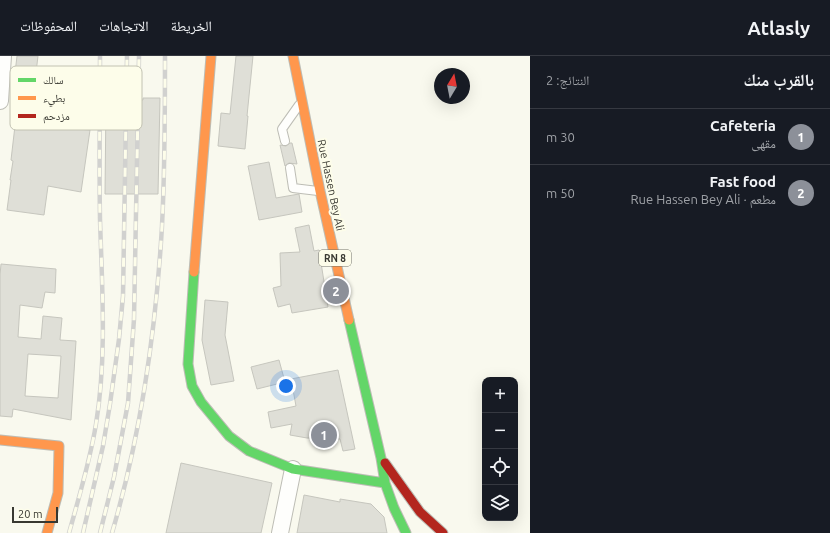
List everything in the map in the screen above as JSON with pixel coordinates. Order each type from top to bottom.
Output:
[{"type":"street","points":[[0,101],[2,56]]},
{"type":"street","points":[[211,56],[188,364],[192,386],[201,402],[229,436],[249,451],[293,469],[385,483]]},
{"type":"street","name":"Rue Hassen Bey Ali","points":[[293,56],[320,191],[381,458]]},
{"type":"street","points":[[0,440],[59,446],[58,493],[47,533]]},
{"type":"street","name":"RN 8","points":[[381,458],[385,483],[394,508],[406,533]]},
{"type":"street","name":"RN 8","points":[[381,458],[398,479],[420,512],[442,533]]},
{"type":"street","points":[[280,533],[293,469]]},
{"type":"street","points":[[394,508],[397,533]]},
{"type":"lane","points":[[285,141],[282,128],[301,101]]},
{"type":"lane","points":[[290,168],[293,188],[320,191]]},
{"type":"building","points":[[17,56],[38,56],[37,66],[16,66]]},
{"type":"building","points":[[236,56],[253,56],[245,149],[218,146],[221,113],[230,114]]},
{"type":"building","points":[[143,98],[160,98],[158,194],[105,194],[106,130],[142,130]]},
{"type":"building","points":[[15,130],[90,130],[81,192],[48,186],[44,215],[7,210],[13,161],[11,160]]},
{"type":"building","points":[[292,143],[297,164],[289,163],[285,166],[280,145],[286,146]]},
{"type":"building","points":[[269,162],[276,198],[299,194],[302,212],[259,220],[248,166]]},
{"type":"building","points":[[309,225],[314,251],[319,250],[328,307],[292,313],[290,304],[278,307],[273,288],[281,286],[280,253],[300,252],[295,228]]},
{"type":"building","points":[[1,264],[56,269],[55,293],[45,292],[42,308],[20,305],[18,337],[41,339],[43,316],[62,318],[60,340],[76,341],[71,420],[13,409],[12,417],[0,416]],"holes":[[[28,354],[61,356],[58,398],[25,396]]]},
{"type":"building","points":[[205,300],[228,302],[225,335],[234,381],[211,385],[202,340]]},
{"type":"building","points":[[279,360],[285,382],[257,389],[251,367]]},
{"type":"building","points":[[338,370],[355,449],[343,451],[340,439],[307,438],[290,435],[292,424],[271,428],[268,412],[296,406],[291,379]]},
{"type":"building","points":[[181,463],[272,483],[261,533],[166,533]]},
{"type":"building","points":[[304,495],[340,502],[340,499],[371,504],[384,517],[387,533],[297,533]]},
{"type":"railway","points":[[100,56],[100,66]]},
{"type":"railway","points":[[127,56],[127,66]]},
{"type":"railway","points":[[139,56],[139,66]]},
{"type":"railway","points":[[112,533],[139,420],[146,381],[156,304],[163,205],[165,56]]},
{"type":"railway","points":[[69,533],[94,438],[102,373],[103,296],[100,199],[100,130]]},
{"type":"railway","points":[[83,533],[103,446],[119,339],[123,296],[126,130]]},
{"type":"railway","points":[[100,533],[114,477],[128,403],[134,319],[138,130]]},
{"type":"traffic: fast","points":[[194,272],[188,364],[192,386],[201,402],[229,436],[249,451],[293,469],[385,483]]},
{"type":"traffic: fast","points":[[349,320],[381,458],[385,483],[394,508],[406,533]]},
{"type":"traffic: slow","points":[[194,272],[211,56]]},
{"type":"traffic: slow","points":[[293,56],[320,191],[349,320]]},
{"type":"traffic: slow","points":[[0,440],[59,446],[58,493],[47,533]]},
{"type":"traffic: jam","points":[[385,463],[420,512],[443,533]]},
{"type":"place","name":"Fast food","points":[[336,291]]},
{"type":"place","name":"Cafeteria","points":[[324,435]]}]
